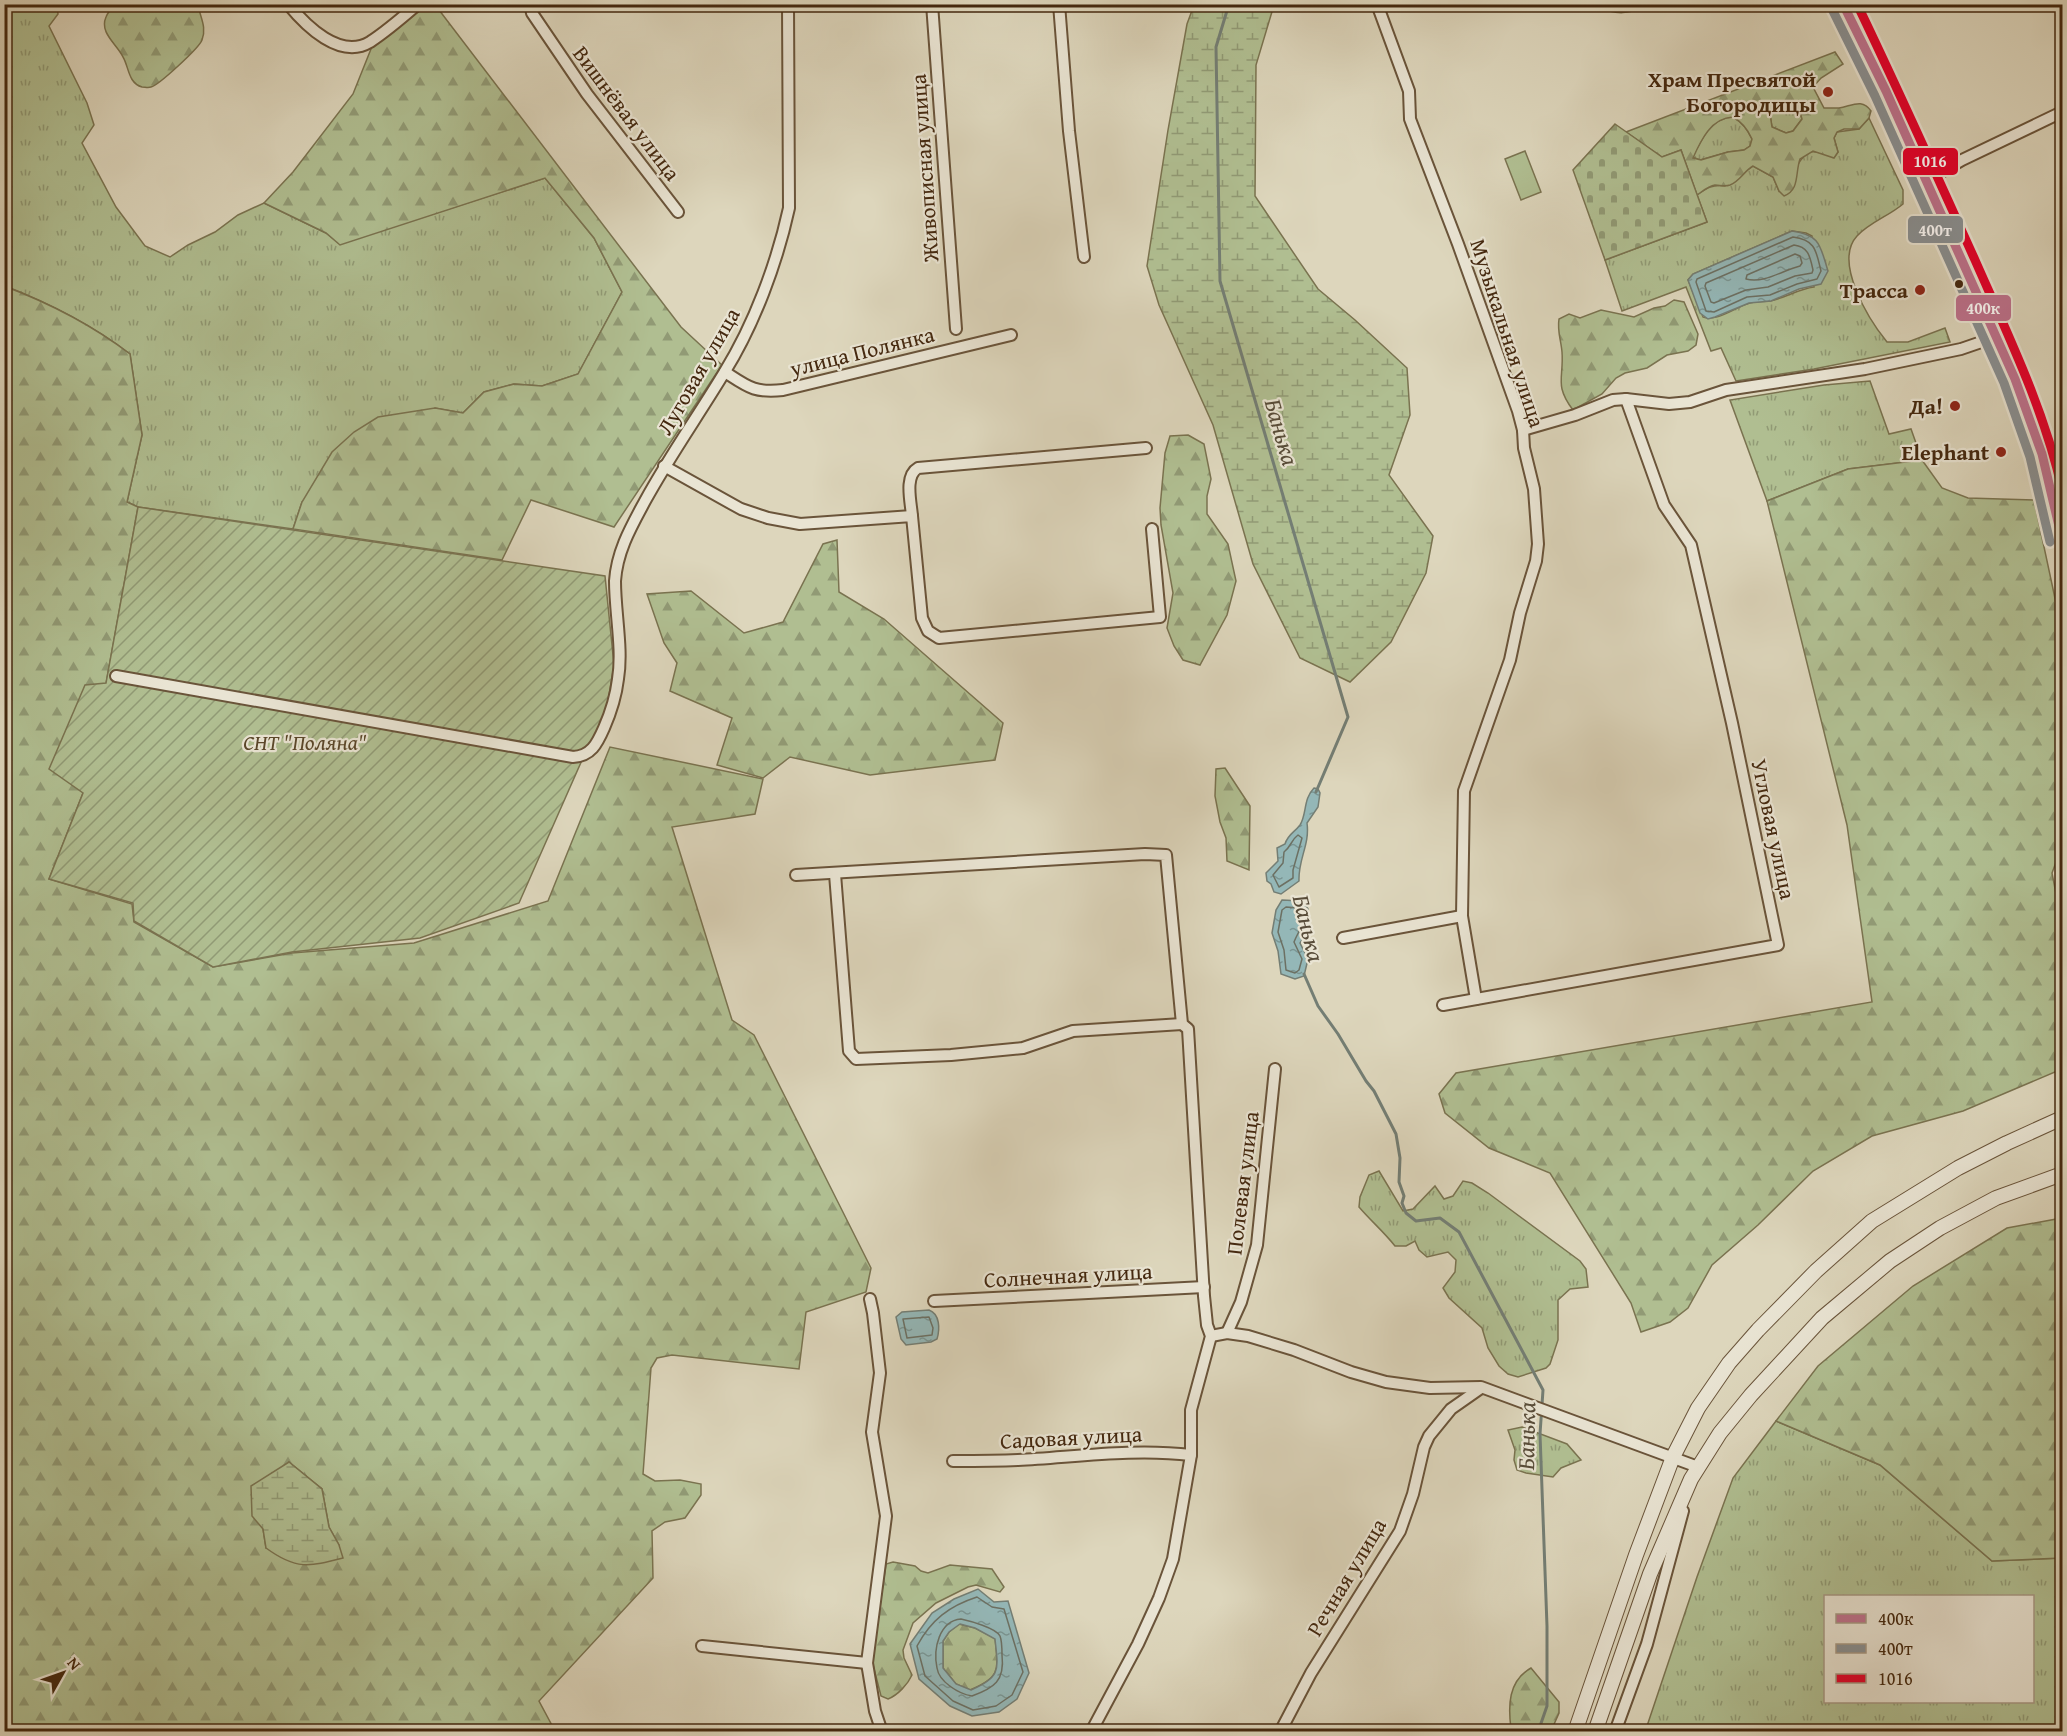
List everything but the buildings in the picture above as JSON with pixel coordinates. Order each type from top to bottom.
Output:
[{"type":"main road","points":[[1843,4],[1886,91],[2015,379],[2039,443],[2062,539]]},
{"type":"street","points":[[288,4],[302,21],[318,34],[342,46],[350,46],[369,43],[418,4]]},
{"type":"street","name":"Вишнёвая улица","points":[[530,4],[532,13],[587,94],[678,212]]},
{"type":"street","name":"Луговая улица","points":[[116,676],[573,757],[582,756],[592,750],[600,738],[611,711],[619,678],[615,604],[616,568],[629,530],[664,466],[725,372],[754,317],[783,238],[789,208],[788,4]]},
{"type":"street","name":"Живописная улица","points":[[932,4],[956,329]]},
{"type":"street","points":[[1059,4],[1069,131],[1084,257]]},
{"type":"street","name":"Музыкальная улица","points":[[1377,4],[1409,91],[1410,119],[1458,244],[1523,430],[1524,448],[1534,489],[1538,544],[1536,561],[1520,613],[1510,660],[1464,791],[1462,916],[1476,999]]},
{"type":"street","points":[[1926,181],[1962,160],[2062,112]]},
{"type":"street","name":"улица Полянка","points":[[725,372],[752,390],[767,392],[783,390],[1011,335]]},
{"type":"street","points":[[1523,430],[1575,415],[1613,400],[1626,399],[1669,404],[1690,402],[1726,390],[1865,369],[1961,349],[1996,337]]},
{"type":"street","name":"Угловая улица","points":[[1443,1005],[1778,945],[1691,545],[1664,505],[1626,399]]},
{"type":"street","points":[[1146,448],[918,468],[912,471],[909,478],[922,618],[928,631],[939,638],[1160,617],[1152,529]]},
{"type":"street","points":[[664,466],[741,509],[768,518],[800,524],[912,516]]},
{"type":"street","points":[[796,875],[1145,854],[1166,855],[1182,1024]]},
{"type":"street","points":[[836,874],[849,1051],[856,1059],[951,1055],[1023,1048],[1073,1031],[1182,1024],[1188,1029],[1204,1287],[1207,1325],[1211,1336],[1191,1410],[1191,1455],[1173,1559],[1159,1598],[1112,1695],[1090,1731]]},
{"type":"street","points":[[1343,938],[1462,916]]},
{"type":"street","name":"Полевая улица","points":[[1227,1333],[1241,1302],[1257,1245],[1275,1069]]},
{"type":"street","points":[[1575,1731],[1636,1555],[1673,1457],[1698,1408],[1729,1364],[1758,1330],[1816,1271],[1872,1221],[1958,1168],[2062,1119]]},
{"type":"street","points":[[1595,1731],[1650,1574],[1695,1473],[1720,1433],[1751,1395],[1814,1327],[1890,1261],[1940,1228],[1996,1198],[2062,1174]]},
{"type":"street","name":"Солнечная улица","points":[[934,1301],[1204,1287]]},
{"type":"street","points":[[870,1299],[880,1373],[872,1432],[886,1516],[867,1663],[875,1711],[882,1731]]},
{"type":"street","points":[[1211,1336],[1227,1333],[1248,1336],[1386,1382],[1430,1388],[1481,1388],[1673,1457],[1695,1473]]},
{"type":"street","name":"Речная улица","points":[[1280,1731],[1311,1673],[1400,1531],[1429,1436],[1451,1409],[1481,1388]]},
{"type":"street","name":"Садовая улица","points":[[953,1461],[1169,1452],[1191,1455]]},
{"type":"street","points":[[1615,1731],[1647,1644],[1695,1473]]},
{"type":"street","points":[[702,1646],[867,1663]]},
{"type":"green space","points":[[4,5],[57,5],[58,14],[49,26],[87,103],[94,125],[82,143],[116,207],[145,246],[170,257],[215,232],[238,215],[264,203],[326,233],[340,244],[545,178],[594,238],[622,292],[578,374],[542,386],[514,384],[484,392],[463,413],[435,408],[302,502],[293,529],[138,507],[127,502],[142,435],[130,354],[70,316],[5,286]]},
{"type":"green space","points":[[112,5],[198,5],[203,26],[202,40],[187,58],[162,80],[151,87],[142,87],[131,78],[123,57],[105,28],[104,23]]},
{"type":"green space","points":[[428,5],[436,6],[681,327],[722,365],[614,527],[531,500],[502,560],[293,529],[302,502],[332,452],[354,432],[378,417],[435,408],[463,413],[484,392],[514,384],[542,386],[578,374],[622,292],[594,238],[545,178],[340,245],[326,233],[264,203],[293,172],[353,94],[373,44]]},
{"type":"green space","points":[[1194,5],[1274,5],[1256,65],[1255,196],[1318,289],[1407,368],[1410,415],[1389,475],[1433,536],[1426,573],[1391,642],[1350,682],[1300,658],[1253,564],[1213,425],[1159,305],[1147,266],[1187,24]]},
{"type":"green space","points":[[1598,5],[1652,5],[1631,12],[1618,13]]},
{"type":"green space","points":[[1835,52],[1843,64],[1821,78],[1813,87],[1824,108],[1860,104],[1871,111],[1869,118],[1859,129],[1844,129],[1837,132],[1834,138],[1838,152],[1834,158],[1813,151],[1800,159],[1793,190],[1784,196],[1779,191],[1773,177],[1753,166],[1730,185],[1715,185],[1697,195],[1681,150],[1662,157],[1626,132]],"holes":[[[1795,101],[1802,105],[1800,112],[1802,119],[1793,131],[1786,133],[1772,127],[1770,114],[1784,110]],[[1733,117],[1749,132],[1752,139],[1750,146],[1744,150],[1701,160],[1693,158],[1708,131],[1719,121]]]},
{"type":"green space","points":[[1795,101],[1802,105],[1800,112],[1802,119],[1793,131],[1786,133],[1772,127],[1770,114],[1784,110]]},
{"type":"green space","points":[[1733,117],[1749,132],[1752,139],[1750,146],[1744,150],[1700,160],[1692,157],[1703,137],[1718,121]]},
{"type":"green space","points":[[1869,118],[1903,190],[1903,204],[1857,236],[1851,247],[1849,260],[1856,290],[1871,320],[1887,342],[1908,342],[1945,328],[1950,342],[1814,369],[1736,381],[1721,348],[1711,351],[1686,287],[1622,311],[1605,260],[1707,222],[1697,195],[1710,187],[1725,186],[1753,166],[1773,177],[1779,191],[1808,153],[1816,152],[1834,157],[1838,152],[1834,138],[1837,132],[1859,129]],"holes":[[[1792,231],[1812,236],[1814,287],[1776,300],[1750,303],[1714,318],[1703,317],[1688,280],[1693,274]]]},
{"type":"green space","points":[[1615,124],[1662,157],[1681,150],[1707,222],[1605,260],[1573,170]]},
{"type":"green space","points":[[1525,151],[1541,192],[1521,200],[1505,159]]},
{"type":"green space","points":[[4,286],[70,316],[130,354],[142,435],[127,502],[138,507],[106,684],[83,793],[49,879],[132,904],[134,922],[213,967],[292,953],[414,943],[548,901],[610,747],[763,779],[755,814],[672,827],[732,1020],[754,1035],[871,1268],[866,1292],[806,1312],[799,1369],[672,1355],[657,1358],[651,1368],[643,1474],[655,1481],[680,1480],[701,1484],[701,1495],[685,1518],[665,1522],[652,1531],[653,1578],[539,1701],[555,1731],[5,1731]],"holes":[[[289,1462],[322,1489],[329,1527],[339,1545],[266,1548],[263,1529]]]},
{"type":"green space","points":[[1674,300],[1684,302],[1698,334],[1696,345],[1688,351],[1667,355],[1647,368],[1625,373],[1616,378],[1602,394],[1573,410],[1562,388],[1559,319],[1569,314],[1580,318],[1601,310],[1634,317],[1665,306]]},
{"type":"green space","points":[[1870,381],[1889,434],[1911,429],[1922,460],[1848,469],[1767,501],[1730,400],[1824,385]]},
{"type":"green space","points":[[1188,435],[1204,444],[1211,479],[1207,496],[1207,514],[1228,544],[1236,581],[1227,615],[1200,665],[1183,660],[1167,628],[1173,593],[1160,508],[1165,453],[1170,436]]},
{"type":"green space","points":[[1922,460],[1942,488],[1968,498],[2034,500],[2062,631],[2062,846],[2052,873],[2062,924],[2062,1069],[1963,1111],[1872,1136],[1813,1171],[1758,1225],[1712,1265],[1688,1308],[1670,1322],[1641,1332],[1631,1303],[1550,1173],[1489,1148],[1445,1113],[1439,1094],[1456,1073],[1872,1002],[1847,825],[1767,501],[1848,469]]},
{"type":"green space","name":"СНТ \"Поляна\"","points":[[138,507],[605,576],[614,665],[607,707],[598,737],[586,751],[519,903],[420,938],[292,952],[213,967],[134,921],[133,903],[49,879],[83,793],[49,769],[85,685],[106,683]]},
{"type":"green space","points":[[837,540],[839,592],[884,619],[1003,723],[995,760],[870,775],[790,757],[763,778],[717,765],[732,718],[670,691],[677,663],[664,643],[647,594],[691,591],[744,633],[783,622],[823,544]]},
{"type":"green space","points":[[1225,768],[1250,806],[1249,870],[1227,861],[1226,838],[1215,796],[1216,769]]},
{"type":"green space","points":[[1379,1171],[1403,1211],[1413,1209],[1435,1186],[1444,1199],[1453,1196],[1463,1181],[1472,1183],[1580,1261],[1586,1269],[1588,1287],[1570,1289],[1558,1300],[1558,1340],[1550,1364],[1546,1368],[1518,1377],[1508,1374],[1499,1366],[1488,1348],[1482,1328],[1449,1298],[1443,1288],[1455,1272],[1456,1260],[1448,1252],[1427,1257],[1419,1250],[1415,1241],[1406,1246],[1395,1246],[1359,1207],[1360,1197],[1369,1175]]},
{"type":"green space","points":[[2062,1218],[2062,1558],[1992,1561],[1880,1465],[1776,1421],[1818,1366],[1913,1286],[2007,1228]]},
{"type":"green space","points":[[1776,1421],[1880,1465],[1992,1561],[2062,1558],[2062,1731],[1645,1732],[1733,1478]]},
{"type":"green space","points":[[1522,1427],[1567,1444],[1581,1460],[1561,1468],[1553,1477],[1517,1470],[1514,1460],[1515,1450],[1508,1430]]},
{"type":"green space","points":[[289,1462],[322,1489],[329,1527],[343,1558],[303,1565],[286,1560],[266,1548],[263,1529],[252,1516],[251,1486]]},
{"type":"green space","points":[[893,1562],[915,1566],[928,1573],[950,1565],[992,1569],[1004,1587],[1000,1592],[976,1585],[968,1587],[936,1603],[913,1623],[903,1650],[912,1675],[902,1689],[888,1699],[881,1696],[872,1661],[886,1564]]},
{"type":"green space","points":[[959,1624],[975,1628],[995,1638],[996,1671],[988,1681],[970,1690],[956,1684],[943,1668],[943,1641]]},
{"type":"green space","points":[[1531,1668],[1559,1702],[1559,1713],[1551,1731],[1512,1731],[1511,1729],[1511,1695],[1523,1673]]},
{"type":"water","points":[[1792,231],[1809,235],[1821,248],[1828,271],[1821,284],[1799,289],[1771,301],[1749,303],[1708,319],[1700,313],[1688,280],[1693,274]]},
{"type":"water","points":[[1314,788],[1320,793],[1318,807],[1307,823],[1307,838],[1299,881],[1281,894],[1274,892],[1267,881],[1266,873],[1278,861],[1277,848],[1285,844],[1289,836],[1300,825],[1308,797]]},
{"type":"water","points":[[1282,900],[1302,901],[1308,909],[1310,928],[1300,943],[1308,959],[1304,976],[1295,979],[1281,974],[1278,951],[1272,933],[1276,910]]},
{"type":"water","points":[[929,1310],[933,1312],[938,1322],[937,1339],[931,1342],[906,1345],[901,1339],[896,1317],[902,1312]]},
{"type":"water","points":[[978,1589],[994,1602],[1008,1601],[1029,1673],[1017,1699],[999,1712],[972,1716],[950,1706],[919,1679],[910,1644],[932,1613],[954,1599]],"holes":[[[960,1624],[975,1628],[995,1639],[997,1665],[996,1671],[988,1681],[971,1690],[956,1684],[943,1668],[943,1641],[949,1632]]]},
{"type":"waterway","name":"Банька","points":[[1229,4],[1216,47],[1220,281],[1348,717],[1316,792]]},
{"type":"waterway","name":"Банька","points":[[1304,974],[1318,1006],[1374,1091],[1396,1134],[1400,1158],[1399,1182],[1406,1213],[1416,1221],[1440,1218],[1459,1232],[1543,1390],[1540,1434],[1547,1626],[1547,1706],[1538,1732]]},
{"type":"transit line","name":"400к","points":[[1843,4],[1886,91],[2015,379],[2042,454],[2062,539]]},
{"type":"transit line","name":"1016","points":[[1857,4],[2012,344],[2035,401],[2062,489]]},
{"type":"transit line","name":"400т","points":[[1832,9],[1875,96],[2004,383],[2030,457],[2050,542]]},
{"type":"place","name":"Храм Пресвятой Богородицы","points":[[1828,92]]},
{"type":"place","name":"Трасса","points":[[1920,290]]},
{"type":"place","name":"Да!","points":[[1955,406]]},
{"type":"place","name":"Elephant","points":[[2001,452]]}]
